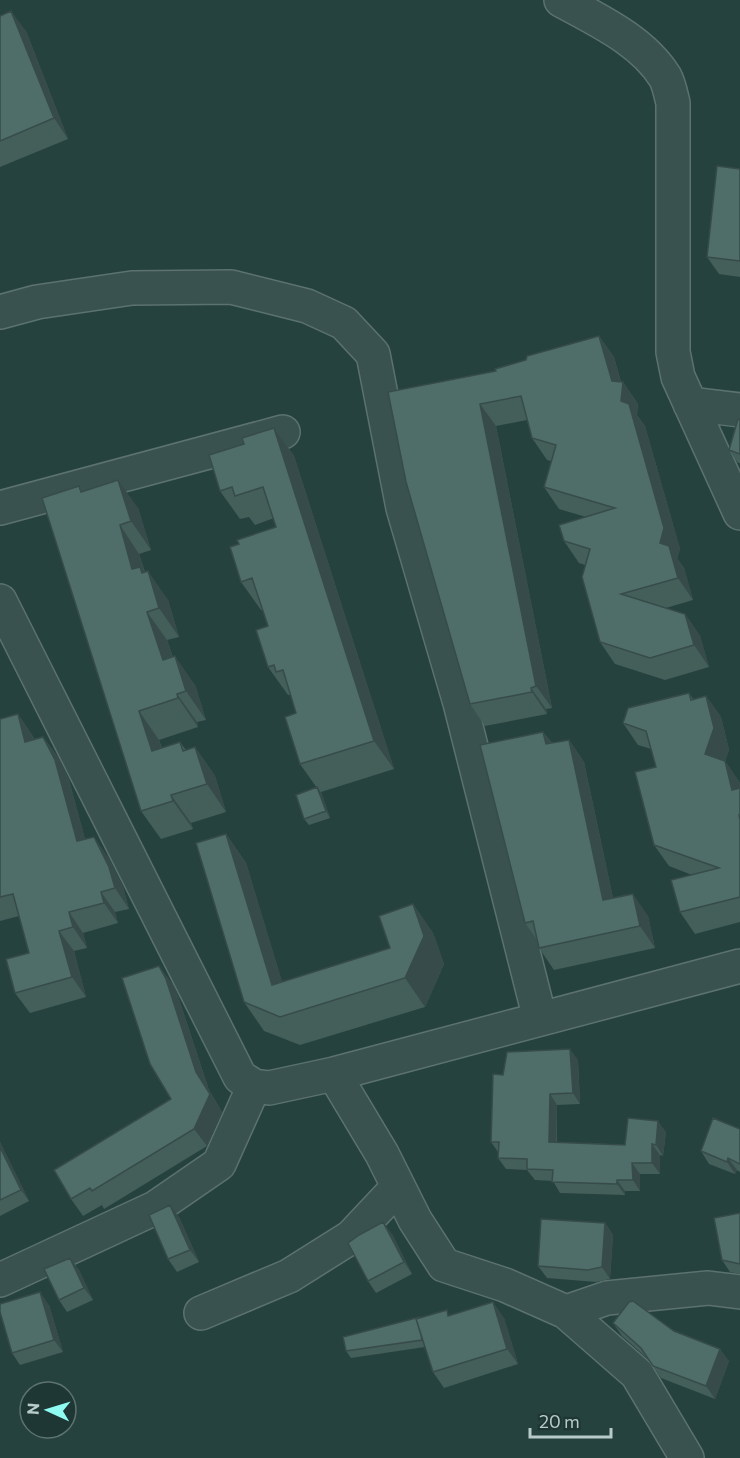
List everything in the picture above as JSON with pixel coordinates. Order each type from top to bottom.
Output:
[{"type":"street","points":[[561,0],[617,32],[647,55],[665,78],[673,103],[673,352],[678,377],[740,513]]},
{"type":"street","points":[[0,312],[37,302],[132,288],[231,287],[308,306],[344,323],[374,354],[403,508],[460,703],[540,1019]]},
{"type":"street","points":[[690,404],[740,411]]},
{"type":"street","points":[[0,508],[283,432]]},
{"type":"street","points":[[0,601],[240,1077],[254,1086],[269,1088],[334,1074],[740,966]]},
{"type":"street","points":[[334,1074],[382,1155],[415,1220],[444,1265],[505,1285],[566,1312],[637,1374],[687,1458]]},
{"type":"street","points":[[0,1280],[155,1208],[219,1164],[254,1086]]},
{"type":"street","points":[[201,1313],[289,1276],[351,1237],[398,1187]]},
{"type":"street","points":[[566,1312],[607,1298],[708,1288],[740,1292]]},
{"type":"building","points":[[11,11],[54,118],[0,141],[0,16]]},
{"type":"building","points":[[717,166],[740,169],[740,261],[707,257]]},
{"type":"building","points":[[599,336],[612,381],[623,382],[621,401],[629,404],[664,528],[660,543],[669,546],[678,578],[621,594],[685,614],[694,645],[650,658],[600,642],[582,577],[590,549],[564,541],[559,525],[615,508],[544,487],[556,445],[532,438],[521,396],[480,404],[536,686],[531,688],[532,692],[470,704],[406,482],[388,392],[496,371],[495,369],[526,360],[527,356]]},
{"type":"building","points":[[738,419],[740,420],[740,454],[729,450]]},
{"type":"building","points":[[274,428],[374,741],[300,764],[285,717],[296,713],[283,670],[276,672],[274,665],[268,667],[256,630],[268,626],[252,578],[241,582],[230,547],[239,544],[237,540],[276,527],[263,487],[235,496],[232,487],[220,491],[209,455],[244,444],[242,438]]},
{"type":"building","points":[[118,480],[131,521],[120,525],[132,569],[140,567],[142,573],[148,571],[159,608],[147,612],[163,660],[175,656],[186,691],[177,694],[178,698],[139,711],[152,751],[180,742],[183,751],[195,747],[207,784],[171,795],[173,801],[141,811],[42,498],[79,486],[81,492]]},
{"type":"building","points":[[689,693],[691,700],[706,696],[714,728],[705,754],[725,761],[732,790],[740,788],[740,897],[680,912],[671,880],[719,868],[654,845],[635,772],[656,767],[646,731],[623,723],[628,708]]},
{"type":"building","points":[[18,714],[25,742],[43,737],[55,760],[77,841],[94,837],[109,867],[115,888],[101,892],[104,903],[69,912],[73,927],[59,931],[72,977],[15,993],[6,959],[29,953],[13,894],[0,897],[0,719]]},
{"type":"building","points":[[543,732],[546,744],[569,740],[603,900],[633,894],[640,926],[539,948],[533,921],[525,923],[480,745]]},
{"type":"building","points":[[317,787],[326,811],[304,819],[296,795]]},
{"type":"building","points":[[226,834],[272,985],[390,948],[379,916],[413,904],[424,936],[405,978],[280,1017],[244,1002],[196,843]]},
{"type":"building","points":[[159,966],[166,979],[196,1072],[210,1094],[194,1129],[92,1191],[90,1188],[71,1199],[54,1170],[171,1099],[150,1064],[122,978]]},
{"type":"building","points":[[570,1049],[573,1093],[550,1094],[549,1142],[625,1145],[628,1118],[658,1121],[656,1145],[652,1144],[652,1163],[632,1163],[633,1180],[617,1180],[617,1184],[552,1182],[553,1170],[527,1169],[527,1159],[498,1158],[499,1142],[491,1142],[493,1074],[503,1075],[507,1052]]},
{"type":"building","points":[[713,1118],[740,1129],[740,1164],[728,1158],[727,1162],[701,1151]]},
{"type":"building","points":[[0,1147],[21,1190],[0,1200]]},
{"type":"building","points":[[170,1205],[190,1250],[168,1259],[149,1215]]},
{"type":"building","points":[[740,1213],[740,1264],[722,1260],[714,1218]]},
{"type":"building","points":[[541,1219],[605,1223],[602,1267],[588,1270],[538,1266]]},
{"type":"building","points":[[383,1222],[404,1262],[368,1281],[348,1243]]},
{"type":"building","points":[[70,1258],[84,1288],[59,1300],[44,1269]]},
{"type":"building","points":[[40,1292],[54,1340],[12,1353],[0,1312],[0,1304]]},
{"type":"building","points":[[633,1301],[674,1331],[720,1349],[706,1386],[653,1366],[641,1348],[613,1323],[629,1302]]},
{"type":"building","points":[[493,1302],[507,1349],[433,1372],[416,1319],[447,1310],[448,1316]]},
{"type":"building","points":[[420,1317],[416,1319],[422,1340],[346,1351],[343,1337]]}]
